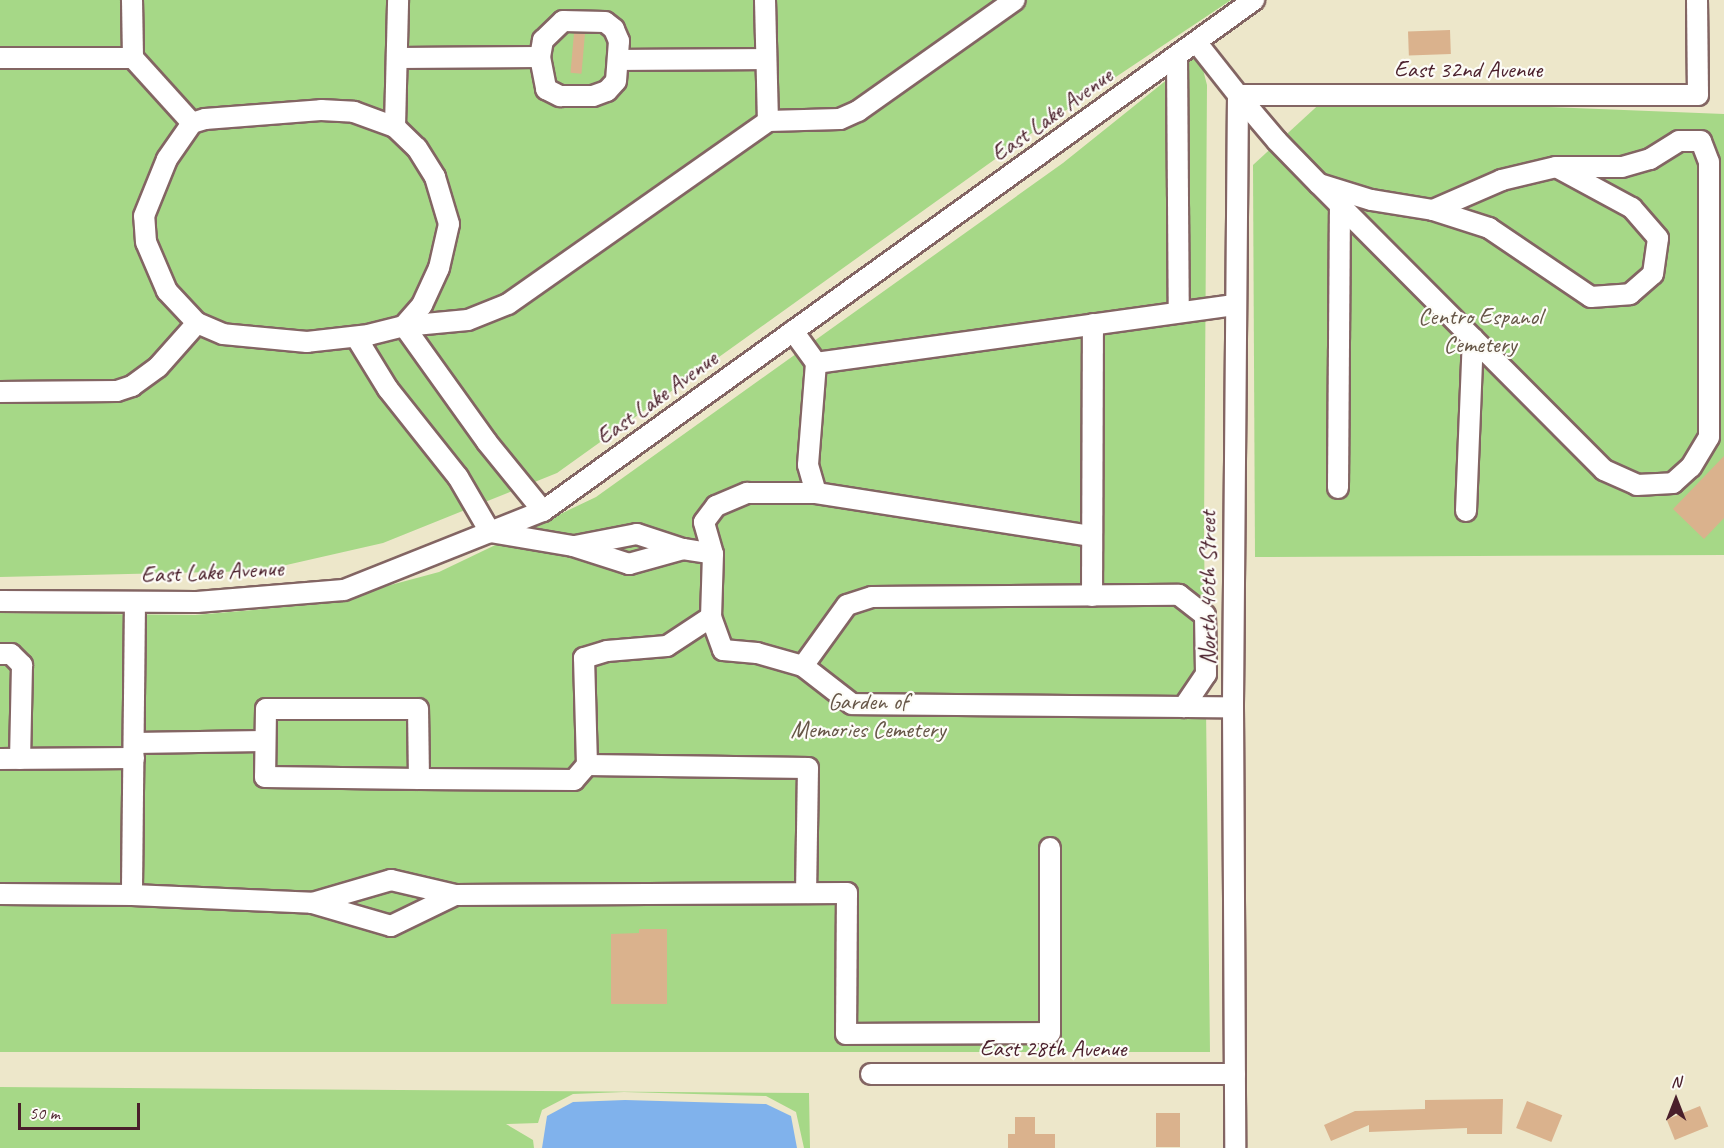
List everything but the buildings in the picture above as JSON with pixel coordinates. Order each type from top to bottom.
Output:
[{"type":"street","points":[[132,0],[133,58],[192,123]]},
{"type":"street","points":[[395,127],[398,0]]},
{"type":"street","points":[[765,0],[768,121]]},
{"type":"street","points":[[404,326],[422,305],[439,268],[449,224],[435,177],[417,148],[395,127],[354,112],[321,110],[236,115],[192,123],[154,185],[144,216],[146,242],[167,291],[196,323],[222,334],[255,339],[307,342],[356,337],[404,326],[468,320],[508,304],[768,121],[840,119],[858,111],[1014,0]]},
{"type":"street","name":"East Lake Avenue","points":[[0,601],[197,602],[344,590],[543,511],[1254,0]]},
{"type":"street","name":"East 32nd Avenue","points":[[1238,95],[1698,95],[1697,0]]},
{"type":"street","points":[[587,20],[605,22],[614,29],[620,60],[616,81],[607,92],[578,97],[560,96],[546,88],[540,74],[540,57],[543,40],[552,28],[563,21],[587,20]]},
{"type":"street","points":[[1197,43],[1238,95],[1319,184],[1604,470],[1638,485],[1673,483],[1691,467],[1709,437],[1709,162],[1701,141],[1678,141],[1650,159],[1622,167],[1556,167],[1502,180],[1433,210]]},
{"type":"street","points":[[398,58],[540,57]]},
{"type":"street","points":[[1177,57],[1179,312]]},
{"type":"street","points":[[0,58],[133,58]]},
{"type":"street","points":[[620,60],[765,59]]},
{"type":"street","name":"North 46th Street","points":[[1235,1148],[1233,707],[1238,95]]},
{"type":"street","points":[[1319,184],[1371,200],[1433,210],[1489,228],[1592,297],[1630,294],[1653,274],[1658,238],[1632,208],[1556,167]]},
{"type":"street","points":[[1338,488],[1340,205]]},
{"type":"street","points":[[816,363],[1236,304]]},
{"type":"street","points":[[0,392],[117,391],[132,386],[158,367],[196,323]]},
{"type":"street","points":[[1092,596],[1093,324]]},
{"type":"street","points":[[404,326],[487,442],[543,511]]},
{"type":"street","points":[[793,332],[816,363],[808,465],[816,493]]},
{"type":"street","points":[[356,337],[388,389],[458,477],[490,532],[573,546],[629,564],[683,549]]},
{"type":"street","points":[[1466,511],[1473,338]]},
{"type":"street","points":[[1092,536],[816,493],[747,494],[716,506],[704,522],[712,554],[711,617],[723,650],[757,653],[803,666],[852,704],[1233,707]]},
{"type":"street","points":[[573,546],[637,534],[683,549],[712,554]]},
{"type":"street","points":[[803,666],[847,605],[872,597],[1179,595],[1205,615],[1206,674],[1184,707]]},
{"type":"street","points":[[132,895],[135,602]]},
{"type":"street","points":[[419,779],[418,709],[266,709],[264,777],[419,779],[574,780],[587,765],[584,658],[607,651],[666,646],[711,617]]},
{"type":"street","points":[[0,654],[11,654],[22,665],[20,759]]},
{"type":"street","points":[[0,759],[264,741]]},
{"type":"street","points":[[587,765],[808,768],[806,893]]},
{"type":"street","points":[[312,903],[391,880],[455,895],[847,893],[846,1034],[1050,1033],[1050,848]]},
{"type":"street","points":[[0,894],[132,895],[312,903],[391,926],[455,895]]},
{"type":"street","name":"East 28th Avenue","points":[[871,1074],[1234,1074]]},
{"type":"green space","points":[[0,0],[1231,0],[1026,137],[557,473],[383,543],[260,571],[0,577]]},
{"type":"green space","name":"Garden of Memories Cemetery","points":[[1199,54],[1207,85],[1204,534],[1210,1052],[0,1052],[0,613],[195,615],[320,604],[439,572],[596,497],[1063,163]]},
{"type":"green space","name":"Centro Espanol Cemetery","points":[[1326,98],[1724,114],[1724,555],[1255,557],[1253,165]]},
{"type":"green space","points":[[0,1087],[809,1093],[810,1148],[804,1148],[796,1112],[766,1096],[624,1092],[573,1094],[542,1110],[538,1123],[506,1124],[533,1140],[534,1148],[0,1148]]},
{"type":"water","points":[[625,1100],[766,1104],[791,1116],[797,1148],[542,1148],[547,1116],[573,1102]]}]
